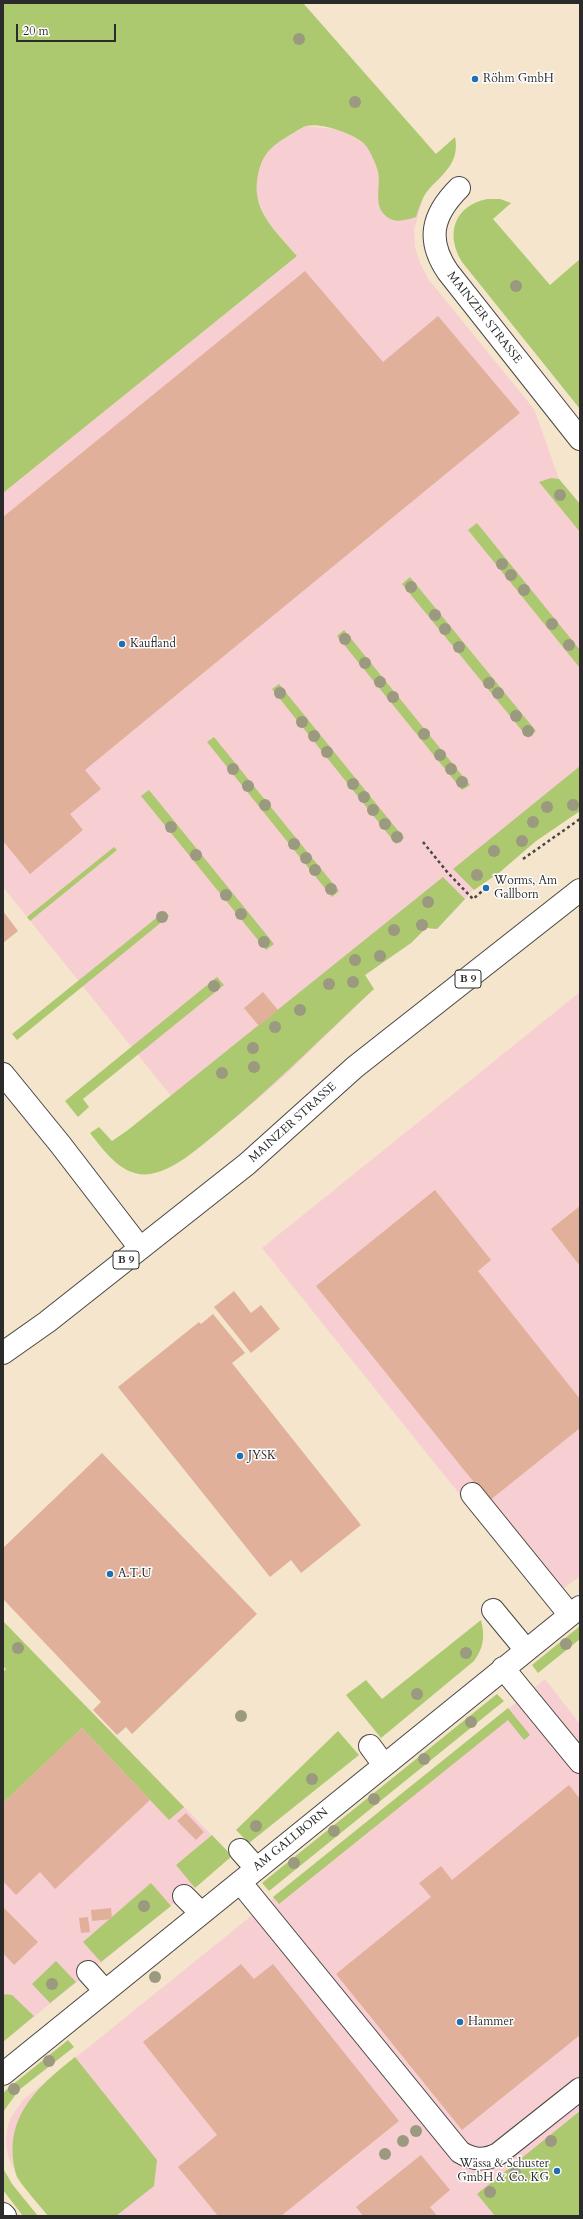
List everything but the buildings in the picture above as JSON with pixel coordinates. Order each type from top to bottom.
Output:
[{"type":"street","name":"MAINZER STRASSE","points":[[459,188],[445,203],[437,220],[434,242],[437,253],[448,272],[580,439]]},
{"type":"street","name":"MAINZER STRASSE","points":[[3,1353],[46,1322],[247,1164],[355,1067],[580,890]]},
{"type":"street","points":[[3,1074],[60,1144],[140,1248]]},
{"type":"street","points":[[472,1494],[575,1611]]},
{"type":"street","points":[[493,1610],[526,1650]]},
{"type":"street","name":"AM GALLBORN","points":[[3,2074],[575,1611]]},
{"type":"street","points":[[503,1668],[580,1762]]},
{"type":"street","points":[[370,1746],[384,1765]]},
{"type":"street","points":[[240,1850],[256,1868]]},
{"type":"street","points":[[240,1882],[460,2152],[469,2157],[479,2159],[490,2158],[498,2154],[580,2089]]},
{"type":"street","points":[[184,1896],[201,1914]]},
{"type":"street","points":[[88,1972],[105,1991]]},
{"type":"path","points":[[523,859],[580,819]]},
{"type":"path","points":[[423,842],[448,873],[472,899],[486,888]]},
{"type":"shaded area","points":[[306,126],[343,130],[366,145],[423,198],[414,230],[415,247],[420,263],[429,280],[534,409],[559,479],[580,504],[580,811],[536,841],[500,872],[473,890],[437,929],[426,928],[411,943],[365,975],[374,989],[282,1078],[233,1120],[171,1096],[3,887],[3,493],[297,256],[266,221],[257,196],[256,180],[264,156],[273,145]]},
{"type":"shaded area","points":[[580,992],[580,1576],[546,1602],[262,1248]]},
{"type":"shaded area","points":[[545,1679],[580,1724],[580,2216],[48,2216],[18,2178],[8,2156],[6,2143],[7,2130],[10,2119],[23,2100]]},
{"type":"shaded area","points":[[85,1705],[232,1856],[3,2042],[3,1784]]},
{"type":"green space","points":[[3,3],[303,3],[436,154],[455,137],[456,146],[450,166],[424,195],[416,217],[398,221],[390,219],[380,209],[378,199],[378,172],[372,156],[362,142],[338,130],[329,127],[312,125],[306,126],[284,138],[267,153],[261,164],[257,179],[257,192],[259,204],[264,215],[297,256],[3,493]]},
{"type":"green space","points":[[487,199],[500,199],[511,203],[493,219],[550,285],[580,259],[580,409],[462,262],[457,252],[454,241],[454,232],[460,215],[467,208]]},
{"type":"green space","points":[[551,478],[559,479],[580,504],[580,532],[539,482]]},
{"type":"green space","points":[[477,523],[580,650],[580,668],[468,530]]},
{"type":"green space","points":[[410,577],[536,731],[528,738],[402,584]]},
{"type":"green space","points":[[344,630],[470,785],[462,790],[337,636]]},
{"type":"green space","points":[[279,684],[404,838],[396,844],[272,689]]},
{"type":"green space","points":[[214,737],[339,891],[332,897],[207,742]]},
{"type":"green space","points":[[580,766],[580,811],[536,841],[500,872],[474,890],[453,869]]},
{"type":"green space","points":[[149,790],[274,944],[266,950],[141,796]]},
{"type":"green space","points":[[114,847],[117,850],[30,921],[27,917]]},
{"type":"green space","points":[[443,877],[465,899],[437,929],[426,928],[411,943],[365,975],[374,989],[257,1098],[186,1158],[159,1172],[140,1174],[131,1172],[123,1168],[108,1155],[90,1133],[99,1127],[112,1141],[128,1130]]},
{"type":"green space","points":[[165,911],[169,916],[17,1040],[12,1034]]},
{"type":"green space","points":[[217,977],[224,985],[83,1099],[89,1107],[78,1117],[65,1101]]},
{"type":"green space","points":[[481,1620],[483,1641],[480,1651],[474,1661],[381,1738],[346,1695],[366,1680],[382,1699]]},
{"type":"green space","points":[[3,1621],[184,1807],[169,1820],[82,1728],[3,1803],[3,1672],[6,1669],[3,1666]]},
{"type":"green space","points":[[580,1626],[580,1639],[538,1673],[532,1665]]},
{"type":"green space","points":[[497,1694],[504,1701],[269,1891],[262,1883]]},
{"type":"green space","points":[[508,1708],[530,1735],[524,1740],[508,1720],[279,1904],[273,1897]]},
{"type":"green space","points":[[338,1731],[359,1755],[249,1843],[236,1830]]},
{"type":"green space","points":[[212,1835],[232,1856],[195,1888],[176,1865]]},
{"type":"green space","points":[[151,1883],[171,1906],[101,1962],[83,1942]]},
{"type":"green space","points":[[56,1961],[76,1982],[50,2003],[32,1984]]},
{"type":"green space","points":[[3,1994],[12,1995],[34,2016],[3,2042]]},
{"type":"green space","points":[[68,2040],[74,2047],[19,2090],[3,2112],[3,2094],[6,2090]]},
{"type":"green space","points":[[75,2057],[157,2160],[154,2186],[116,2216],[48,2216],[17,2177],[13,2157],[13,2139],[18,2122],[25,2107],[47,2081]]},
{"type":"green space","name":"Wässa & Schuster GmbH & Co. KG","points":[[580,2111],[580,2216],[495,2216],[477,2194]]},
{"type":"green space","points":[[3,2168],[12,2184],[38,2216],[23,2216],[3,2190]]},
{"type":"place","name":"Röhm GmbH","points":[[475,79]]},
{"type":"place","name":"Kaufland","points":[[122,644]]},
{"type":"place","name":"Worms, Am Gallborn","points":[[486,888]]},
{"type":"place","name":"JYSK","points":[[240,1456]]},
{"type":"place","name":"A.T.U","points":[[110,1574]]},
{"type":"place","name":"Hammer","points":[[460,2022]]},
{"type":"place","name":"Wässa & Schuster GmbH & Co. KG","points":[[557,2171]]}]
